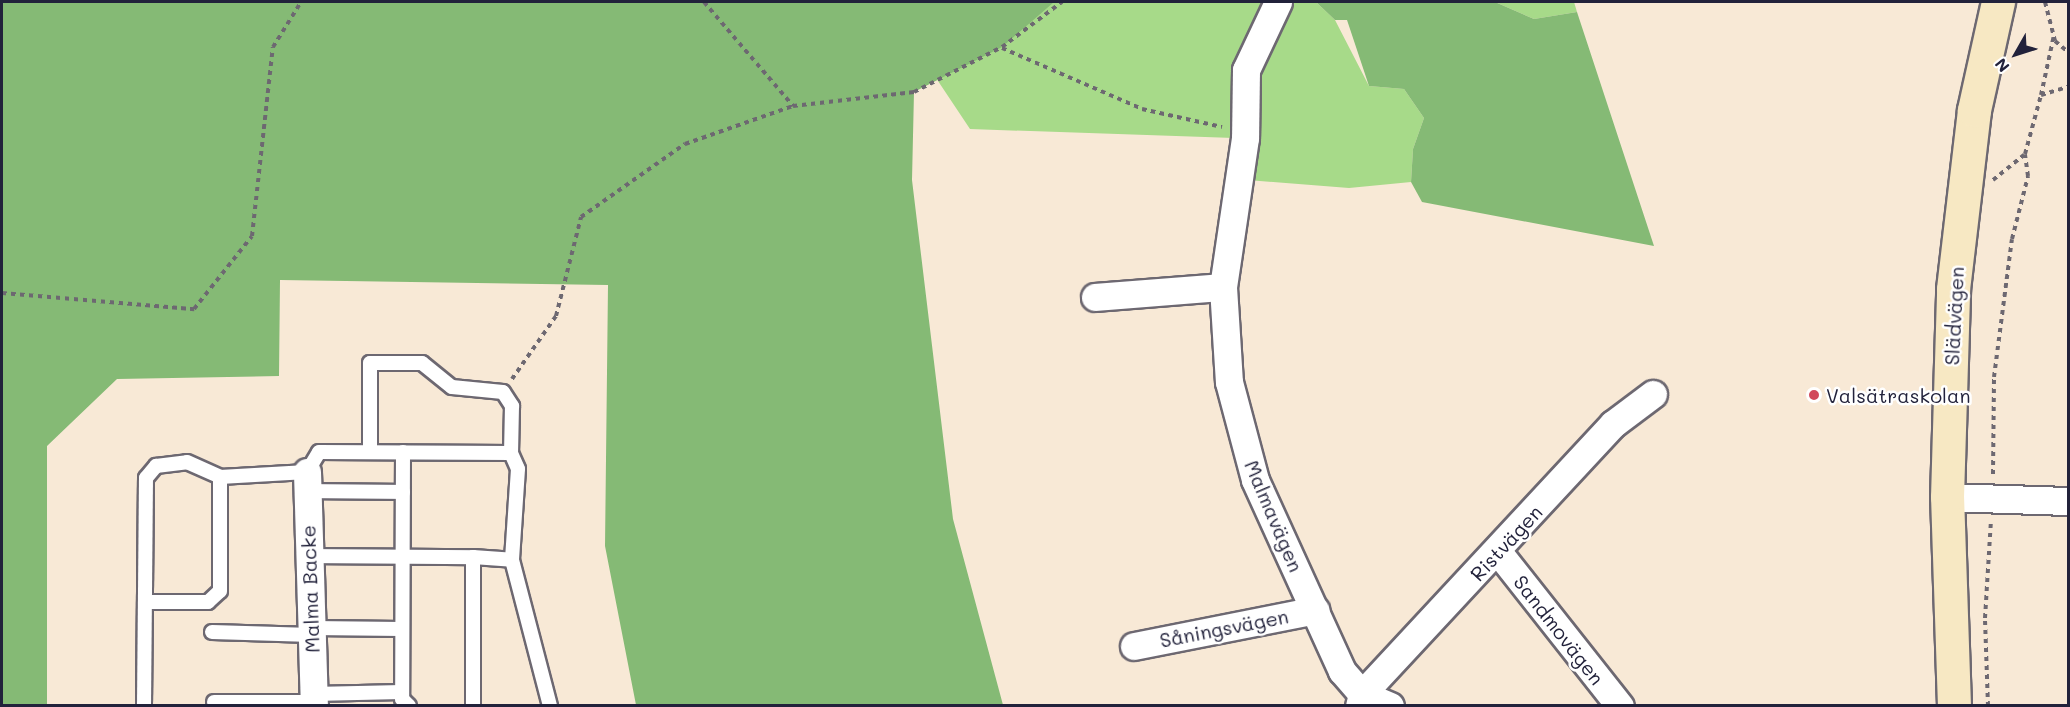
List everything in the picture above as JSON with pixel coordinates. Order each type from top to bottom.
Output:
[{"type":"street","name":"Malmavägen","points":[[1278,2],[1246,70],[1245,138],[1223,287],[1229,382],[1255,480],[1342,671],[1360,700],[1390,705]]},
{"type":"street","name":"Slädvägen","points":[[1954,705],[1947,497],[1953,289],[1974,110],[1998,2]]},
{"type":"street","points":[[1095,297],[1223,287]]},
{"type":"street","name":"Ristvägen","points":[[1360,700],[1498,553],[1613,424],[1653,394]]},
{"type":"street","name":"Malma Backe","points":[[307,482],[314,700]]},
{"type":"street","points":[[1947,497],[1992,501],[2068,501]]},
{"type":"street","name":"Sandmovägen","points":[[1498,553],[1620,705]]},
{"type":"street","name":"Såningsvägen","points":[[1134,646],[1315,610]]},
{"type":"lane","points":[[369,452],[370,363],[422,363],[452,387],[503,392],[512,406],[511,453],[518,470],[512,560],[550,705]]},
{"type":"lane","points":[[307,482],[319,452],[511,453]]},
{"type":"lane","points":[[403,453],[402,692],[409,705]]},
{"type":"lane","points":[[144,705],[146,478],[156,466],[188,462],[220,477],[307,482],[403,492]]},
{"type":"lane","points":[[145,602],[208,602],[219,591],[220,477]]},
{"type":"lane","points":[[310,556],[474,557],[512,560]]},
{"type":"lane","points":[[473,705],[474,557]]},
{"type":"lane","points":[[212,632],[312,632],[402,628]]},
{"type":"lane","points":[[214,702],[314,700],[402,692]]},
{"type":"path","points":[[2,293],[194,309],[252,236],[273,46],[301,2]]},
{"type":"path","points":[[704,2],[793,106]]},
{"type":"path","points":[[503,392],[556,316],[580,218],[685,144],[793,106],[914,92],[1002,47],[1062,2]]},
{"type":"path","points":[[2045,2],[2054,35],[2068,52]]},
{"type":"path","points":[[1988,705],[1985,618],[1992,501],[1996,366],[2012,239],[2028,176],[2025,154],[2041,96],[2054,35]]},
{"type":"path","points":[[1002,47],[1142,109],[1210,121],[1245,138]]},
{"type":"path","points":[[2041,96],[2068,87]]},
{"type":"green space","points":[[2,2],[1054,2],[1002,47],[914,92],[912,180],[953,519],[1003,705],[636,705],[605,546],[608,285],[280,280],[279,376],[117,379],[47,446],[47,705],[2,705]]},
{"type":"green space","points":[[1054,2],[1316,2],[1335,20],[1369,86],[1404,89],[1424,118],[1413,149],[1411,182],[1349,188],[1235,179],[1234,138],[970,129],[928,66]]},
{"type":"green space","points":[[1316,2],[1495,2],[1534,19],[1577,12],[1654,246],[1422,202],[1411,182],[1413,149],[1424,118],[1404,89],[1369,86],[1347,20],[1335,20]]},
{"type":"green space","points":[[1495,2],[1574,2],[1577,12],[1534,19]]},
{"type":"place","name":"Valsätraskolan","points":[[1814,395]]}]
